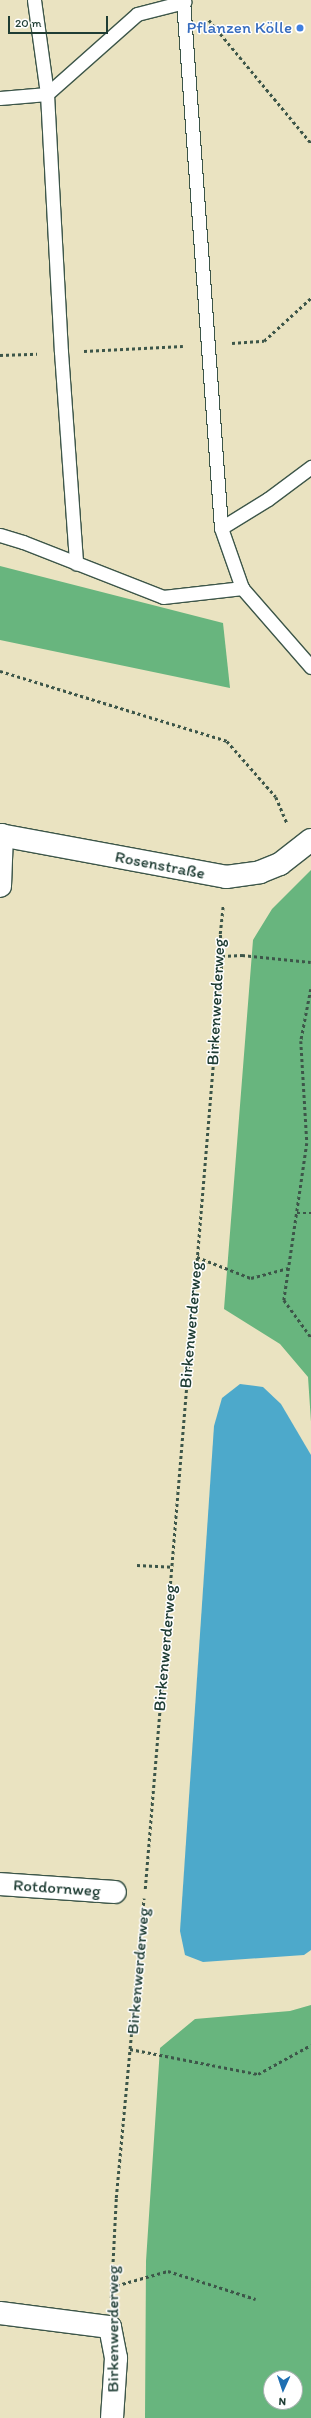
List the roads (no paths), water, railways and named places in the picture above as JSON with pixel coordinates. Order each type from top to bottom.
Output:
[{"type":"street","name":"Rosenstraße","points":[[1,835],[226,877],[260,872],[280,864],[305,845]]},
{"type":"street","points":[[0,886],[1,835]]},
{"type":"street","name":"Rotdornweg","points":[[0,1884],[115,1892]]},
{"type":"street","name":"Birkenwerderweg","points":[[0,2313],[110,2326],[116,2358],[112,2418]]},
{"type":"lane","points":[[34,0],[47,94],[61,352],[76,563]]},
{"type":"lane","points":[[0,98],[47,94],[137,14],[183,1],[221,528],[242,588],[311,667]]},
{"type":"lane","points":[[221,528],[268,499],[311,467]]},
{"type":"lane","points":[[0,535],[163,597],[242,588]]},
{"type":"water","points":[[240,1384],[263,1387],[281,1404],[311,1455],[311,1950],[304,1955],[203,1962],[185,1955],[180,1931],[214,1426],[222,1398]]},
{"type":"place","name":"Pflanzen Kölle","points":[[300,28]]}]
